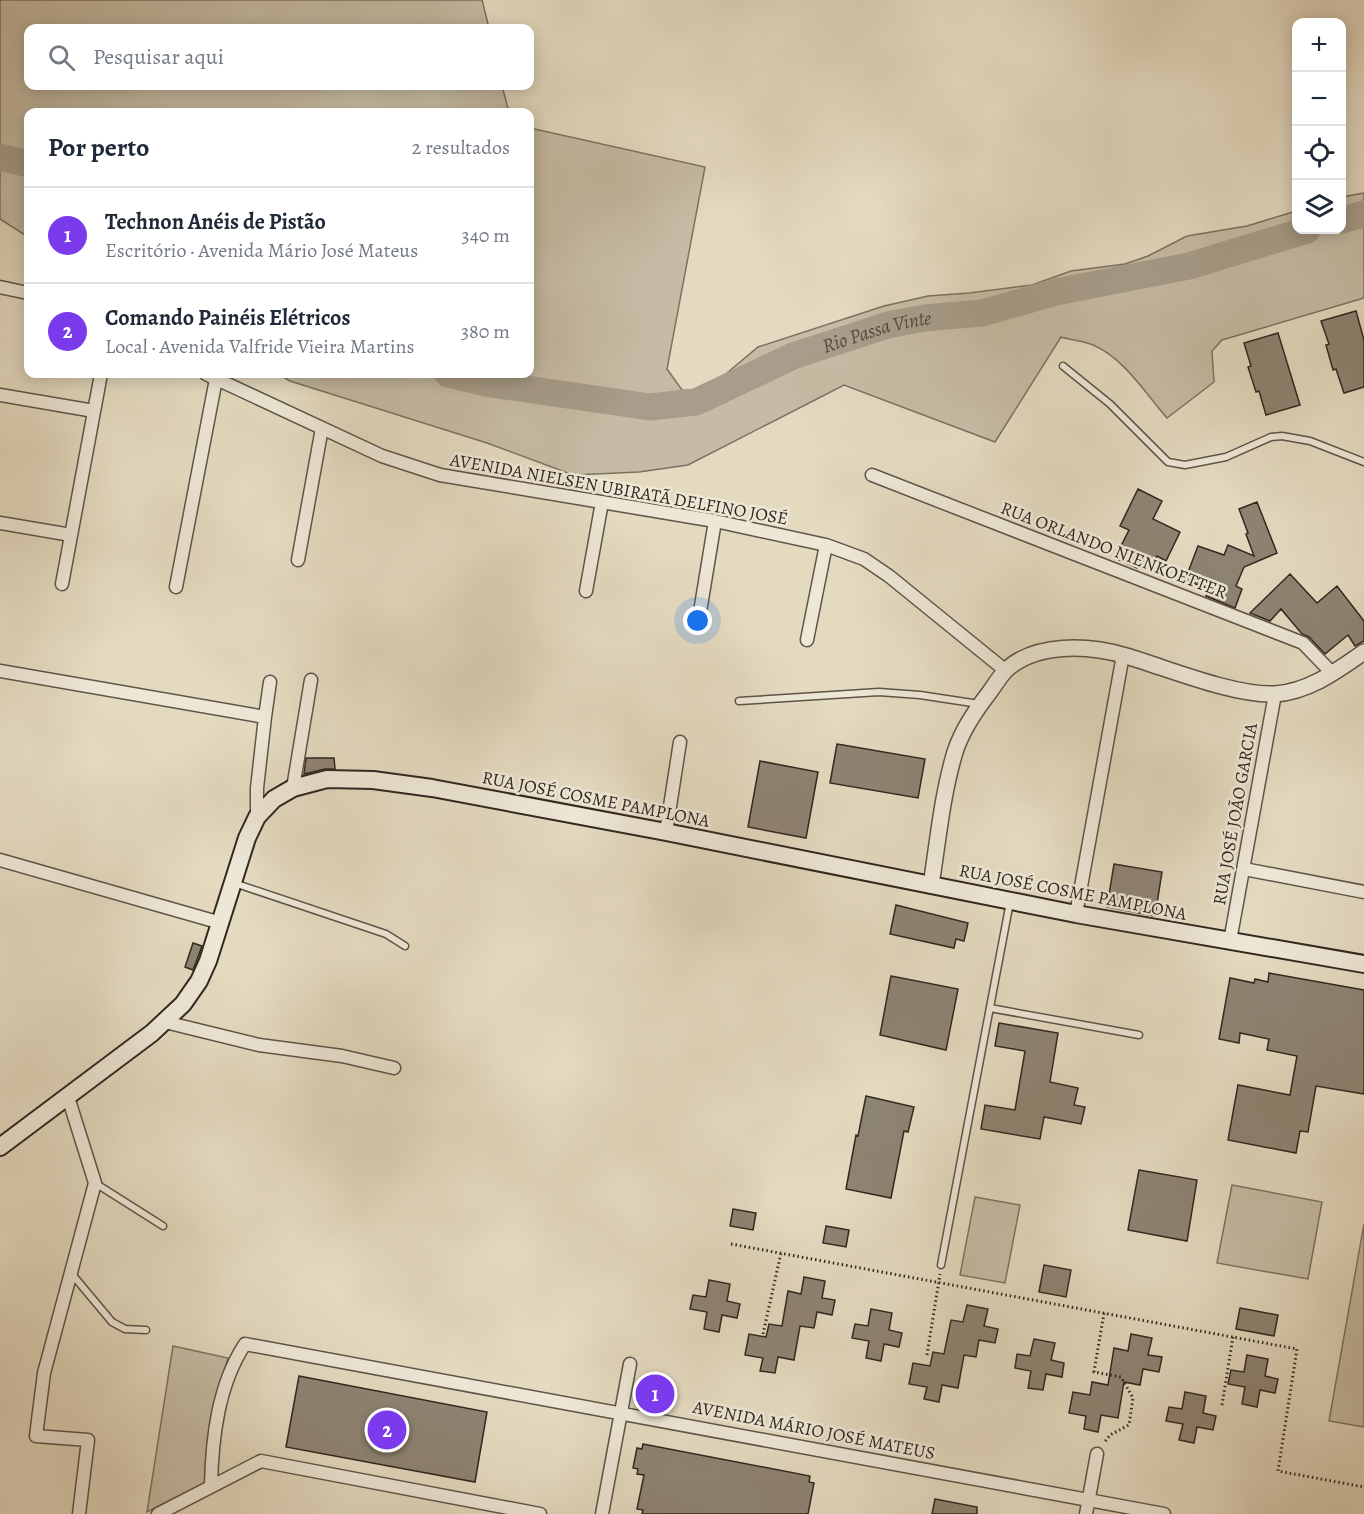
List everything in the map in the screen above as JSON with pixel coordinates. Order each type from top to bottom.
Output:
[{"type":"main road","name":"RUA JOSÉ COSME PAMPLONA","points":[[0,1147],[165,1022],[183,1004],[199,981],[221,923],[247,838],[256,818],[274,799],[293,788],[327,779],[347,778],[404,783],[666,832],[1076,914],[1364,964]]},
{"type":"street","points":[[0,287],[24,291]]},
{"type":"street","points":[[62,584],[100,378]]},
{"type":"street","points":[[176,587],[211,378]]},
{"type":"street","name":"AVENIDA NIELSEN UBIRATÃ DELFINO JOSÉ","points":[[215,378],[382,456],[440,475],[715,521],[825,545],[864,559],[890,576],[1006,671]]},
{"type":"street","points":[[0,395],[94,411]]},
{"type":"street","points":[[298,560],[322,428]]},
{"type":"street","name":"RUA ORLANDO NIENKOETTER","points":[[872,475],[1303,643],[1333,674]]},
{"type":"street","points":[[586,591],[602,502]]},
{"type":"street","points":[[698,624],[715,521]]},
{"type":"street","points":[[0,523],[71,535]]},
{"type":"street","points":[[807,640],[825,545]]},
{"type":"street","points":[[931,885],[955,752],[968,722],[980,704],[1006,671],[1028,657],[1054,650],[1092,650],[1123,655],[1240,690],[1275,694],[1303,687],[1333,674],[1364,652]]},
{"type":"street","points":[[1076,914],[1123,655]]},
{"type":"street","points":[[0,671],[265,717]]},
{"type":"street","points":[[293,788],[311,680]]},
{"type":"street","points":[[256,818],[257,788],[270,682]]},
{"type":"street","name":"RUA JOSÉ JOÃO GARCIA","points":[[1230,941],[1275,694]]},
{"type":"street","points":[[666,832],[680,742]]},
{"type":"street","points":[[0,860],[221,923]]},
{"type":"street","points":[[1244,869],[1364,892]]},
{"type":"street","points":[[165,1022],[259,1045],[342,1056],[394,1068]]},
{"type":"street","points":[[68,1097],[95,1183],[44,1373],[36,1436],[88,1440],[79,1514]]},
{"type":"street","name":"AVENIDA MÁRIO JOSÉ MATEUS","points":[[212,1486],[217,1423],[231,1371],[245,1344],[1164,1514]]},
{"type":"street","points":[[602,1514],[630,1364]]},
{"type":"street","points":[[1086,1514],[1097,1454]]},
{"type":"street","points":[[158,1514],[261,1461],[540,1514]]},
{"type":"lane","points":[[1063,366],[1110,404],[1168,462],[1185,465],[1226,457],[1271,438],[1282,436],[1310,441],[1364,462]]},
{"type":"lane","points":[[739,701],[879,692],[920,695],[980,704]]},
{"type":"lane","points":[[234,882],[386,934],[405,946]]},
{"type":"lane","points":[[941,1265],[1010,901]]},
{"type":"lane","points":[[990,1008],[1139,1035]]},
{"type":"lane","points":[[95,1183],[163,1226]]},
{"type":"lane","points":[[70,1272],[112,1322],[125,1329],[146,1330]]},
{"type":"path","points":[[731,1244],[1297,1349],[1278,1471],[1364,1487]]},
{"type":"path","points":[[763,1334],[781,1253]]},
{"type":"path","points":[[927,1355],[941,1265]]},
{"type":"path","points":[[1097,1454],[1110,1435],[1129,1425],[1133,1398],[1121,1377],[1094,1372],[1104,1313]]},
{"type":"path","points":[[1222,1405],[1233,1337]]},
{"type":"shaded area","points":[[0,0],[482,0],[488,24],[24,24],[24,90],[503,90],[508,108],[24,108],[24,234],[0,219]]},
{"type":"shaded area","points":[[534,129],[705,167],[667,369],[682,390],[702,391],[758,347],[884,306],[928,296],[1032,285],[1071,271],[1125,264],[1148,256],[1187,236],[1247,226],[1292,212],[1292,234],[1346,234],[1346,196],[1364,193],[1364,298],[1222,340],[1212,351],[1214,382],[1167,418],[1115,358],[1093,345],[1061,337],[995,442],[844,385],[688,465],[639,472],[573,475],[487,443],[285,378],[534,378]]},
{"type":"shaded area","points":[[1232,1185],[1322,1202],[1308,1279],[1217,1263]]},
{"type":"shaded area","points":[[975,1197],[1020,1205],[1005,1283],[960,1275]]},
{"type":"shaded area","points":[[1364,1224],[1364,1427],[1329,1421]]},
{"type":"shaded area","points":[[173,1346],[228,1358],[213,1420],[205,1483],[147,1512]]},
{"type":"building","points":[[1356,311],[1364,340],[1364,387],[1344,393],[1336,369],[1333,370],[1326,345],[1329,344],[1321,321]]},
{"type":"building","points":[[1278,333],[1300,405],[1266,415],[1259,391],[1256,392],[1248,367],[1251,366],[1244,343]]},
{"type":"building","points":[[1138,489],[1162,501],[1153,519],[1180,532],[1166,561],[1157,556],[1153,566],[1140,560],[1137,568],[1115,558],[1129,530],[1120,526]]},
{"type":"building","points":[[1257,502],[1277,553],[1244,567],[1236,586],[1242,589],[1235,608],[1206,596],[1209,589],[1185,580],[1198,546],[1224,555],[1228,545],[1254,556],[1239,509]]},
{"type":"building","points":[[1290,574],[1317,603],[1337,586],[1364,621],[1364,641],[1355,646],[1348,635],[1325,654],[1309,637],[1302,634],[1281,609],[1270,621],[1250,613]]},
{"type":"building","points":[[837,744],[925,759],[918,798],[830,783]]},
{"type":"building","points":[[306,758],[334,758],[335,769],[304,774]]},
{"type":"building","points":[[760,761],[818,772],[806,838],[748,827]]},
{"type":"building","points":[[1114,864],[1162,872],[1155,916],[1107,907]]},
{"type":"building","points":[[896,905],[968,923],[964,941],[956,939],[954,948],[890,934]]},
{"type":"building","points":[[193,943],[202,946],[193,970],[185,967]]},
{"type":"building","points":[[1269,973],[1364,990],[1364,1094],[1316,1086],[1308,1132],[1300,1131],[1296,1153],[1228,1140],[1238,1085],[1290,1095],[1297,1056],[1267,1050],[1269,1039],[1240,1033],[1239,1043],[1219,1039],[1230,978],[1254,983],[1255,979],[1268,982]]},
{"type":"building","points":[[891,976],[958,989],[946,1050],[880,1035]]},
{"type":"building","points":[[999,1023],[1058,1033],[1050,1082],[1078,1088],[1074,1105],[1085,1107],[1081,1124],[1044,1117],[1040,1139],[981,1129],[985,1105],[1015,1110],[1025,1051],[995,1046]]},
{"type":"building","points":[[866,1096],[914,1107],[908,1132],[904,1131],[891,1198],[846,1189]]},
{"type":"building","points":[[1139,1170],[1197,1180],[1187,1241],[1128,1230]]},
{"type":"building","points":[[733,1209],[756,1213],[753,1230],[730,1226]]},
{"type":"building","points":[[826,1226],[849,1230],[846,1247],[823,1243]]},
{"type":"building","points":[[1044,1265],[1071,1270],[1066,1297],[1039,1292]]},
{"type":"building","points":[[804,1277],[825,1281],[822,1298],[835,1300],[832,1315],[817,1312],[814,1328],[800,1326],[794,1360],[778,1357],[775,1373],[760,1371],[763,1358],[745,1355],[749,1334],[766,1337],[769,1324],[782,1326],[788,1291],[801,1294]]},
{"type":"building","points":[[709,1280],[730,1284],[727,1301],[740,1304],[737,1318],[722,1315],[719,1332],[704,1329],[707,1312],[690,1309],[693,1295],[706,1297]]},
{"type":"building","points":[[967,1305],[988,1309],[984,1326],[998,1329],[995,1343],[979,1340],[976,1357],[964,1355],[958,1388],[942,1385],[939,1402],[924,1399],[927,1387],[909,1384],[913,1363],[930,1366],[933,1352],[944,1354],[951,1320],[963,1322]]},
{"type":"building","points":[[1240,1308],[1278,1315],[1274,1336],[1236,1329]]},
{"type":"building","points":[[871,1309],[892,1313],[889,1330],[902,1333],[899,1347],[884,1344],[881,1361],[866,1358],[869,1341],[852,1338],[855,1324],[868,1326]]},
{"type":"building","points":[[1131,1334],[1152,1338],[1148,1355],[1162,1357],[1159,1372],[1143,1369],[1140,1385],[1124,1382],[1118,1418],[1101,1415],[1098,1432],[1084,1429],[1086,1416],[1069,1413],[1073,1392],[1090,1395],[1092,1382],[1108,1385],[1114,1348],[1128,1351]]},
{"type":"building","points":[[1034,1339],[1055,1343],[1051,1360],[1064,1363],[1062,1377],[1046,1374],[1043,1390],[1028,1388],[1031,1371],[1015,1368],[1017,1354],[1030,1356]]},
{"type":"building","points":[[1247,1355],[1268,1359],[1265,1376],[1278,1379],[1275,1393],[1260,1390],[1257,1407],[1242,1404],[1245,1387],[1228,1384],[1231,1370],[1244,1372]]},
{"type":"building","points":[[299,1376],[487,1412],[475,1482],[286,1447]]},
{"type":"building","points":[[1185,1392],[1206,1396],[1203,1413],[1216,1416],[1213,1430],[1197,1427],[1194,1443],[1179,1440],[1183,1424],[1166,1421],[1169,1407],[1182,1409]]},
{"type":"building","points":[[643,1444],[810,1476],[809,1482],[814,1483],[808,1514],[642,1514],[643,1510],[637,1509],[644,1475],[637,1474],[638,1469],[633,1468],[637,1448],[642,1449]]},
{"type":"building","points":[[935,1499],[977,1507],[977,1514],[932,1514]]},
{"type":"waterway","name":"Rio Passa Vinte","points":[[0,157],[24,163]]},
{"type":"waterway","name":"Rio Passa Vinte","points":[[1346,219],[1364,214]]},
{"type":"waterway","name":"Rio Passa Vinte","points":[[465,378],[491,384],[650,407],[696,402],[793,356],[888,325],[924,318],[982,313],[1056,292],[1189,266],[1294,234]]},
{"type":"place","name":"Technon Anéis de Pistão","points":[[655,1394]]},
{"type":"place","name":"Comando Painéis Elétricos","points":[[387,1430]]}]
